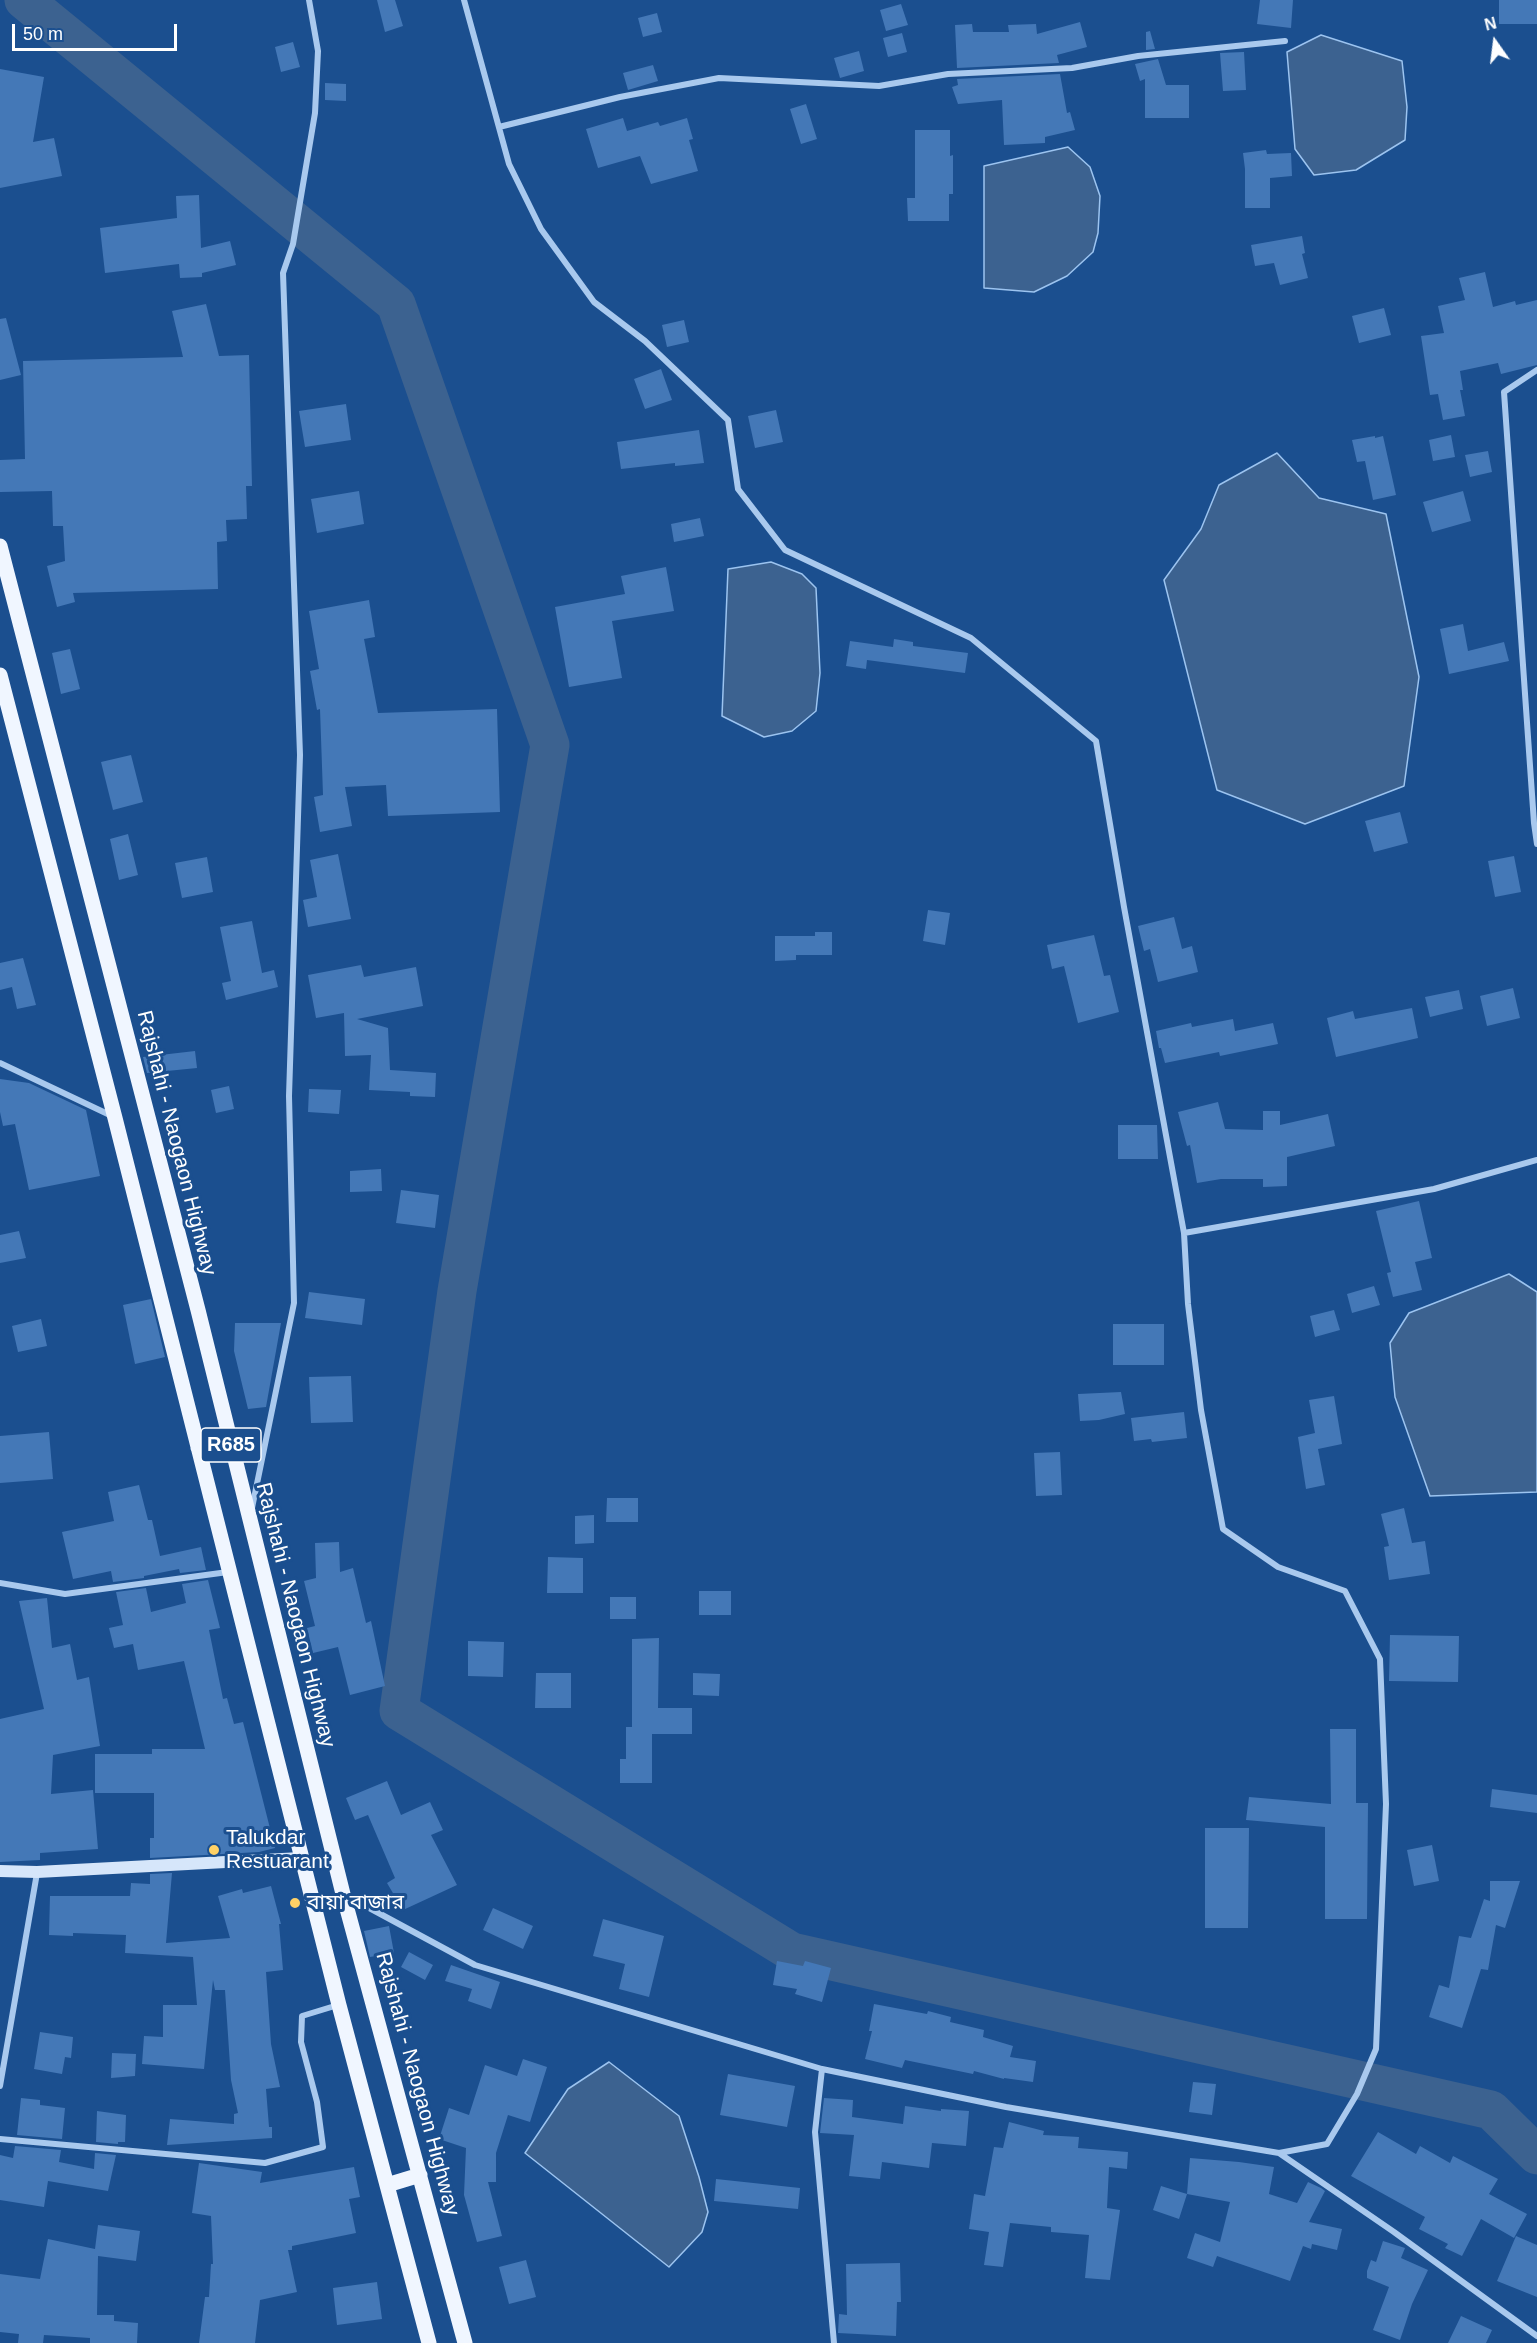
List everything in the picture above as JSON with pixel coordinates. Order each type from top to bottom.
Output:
[{"type":"main road","name":"Rajshahi - Naogaon Highway","points":[[0,546],[6,591],[230,1441],[343,1894],[465,2343]]},
{"type":"main road","name":"R685","points":[[0,675],[115,1118],[301,1858],[429,2343]]},
{"type":"main road","points":[[198,1448],[230,1441]]},
{"type":"main road","points":[[0,1871],[37,1872],[301,1858]]},
{"type":"main road","points":[[387,2186],[420,2175]]},
{"type":"street","points":[[250,1520],[294,1303],[289,1096],[300,754],[283,273],[293,244],[315,113],[318,51],[309,0]]},
{"type":"street","points":[[343,1894],[475,1965],[822,2070],[1006,2108],[1279,2153],[1327,2144],[1357,2094],[1376,2049],[1386,1804],[1380,1659],[1345,1591],[1278,1567],[1223,1529],[1201,1410],[1188,1304],[1184,1233],[1124,908],[1096,741],[971,638],[785,550],[738,489],[728,420],[645,341],[594,302],[541,229],[509,164],[464,0]]},
{"type":"street","points":[[499,127],[620,97],[719,78],[879,86],[948,74],[1072,68],[1138,56],[1285,41]]},
{"type":"street","points":[[1537,370],[1504,392],[1537,844]]},
{"type":"street","points":[[0,1063],[115,1118]]},
{"type":"street","points":[[1184,1233],[1434,1189],[1537,1160]]},
{"type":"street","points":[[0,1583],[65,1593],[230,1572]]},
{"type":"street","points":[[0,2086],[37,1872]]},
{"type":"street","points":[[0,2139],[265,2163],[323,2147],[317,2102],[301,2042],[302,2016],[339,2005]]},
{"type":"street","points":[[822,2070],[815,2132],[834,2343]]},
{"type":"street","points":[[1279,2153],[1394,2232],[1537,2336]]},
{"type":"water","points":[[1321,35],[1402,61],[1407,107],[1405,140],[1356,170],[1314,175],[1295,149],[1287,52]]},
{"type":"water","points":[[1068,147],[1090,167],[1100,196],[1098,233],[1093,252],[1067,276],[1034,292],[984,288],[984,166]]},
{"type":"water","points":[[1277,453],[1319,498],[1386,514],[1419,677],[1404,786],[1305,824],[1217,790],[1164,580],[1201,529],[1219,485]]},
{"type":"water","points":[[771,562],[802,574],[816,588],[820,673],[816,711],[792,731],[764,737],[722,716],[728,569]]},
{"type":"water","points":[[1509,1274],[1537,1292],[1537,1492],[1430,1496],[1395,1397],[1390,1343],[1409,1313]]},
{"type":"water","points":[[609,2062],[679,2116],[699,2177],[708,2212],[702,2232],[669,2267],[525,2153],[568,2089]]},
{"type":"building","points":[[377,0],[395,0],[403,26],[385,32]]},
{"type":"building","points":[[1260,0],[1293,0],[1291,28],[1257,24]]},
{"type":"building","points":[[1499,0],[1537,0],[1537,24],[1499,24]]},
{"type":"building","points":[[901,4],[908,25],[886,31],[880,10]]},
{"type":"building","points":[[657,13],[662,32],[643,37],[638,18]]},
{"type":"building","points":[[1080,22],[1087,47],[1057,55],[1059,63],[957,68],[955,25],[972,24],[973,32],[1009,32],[1008,25],[1036,24],[1037,34]]},
{"type":"building","points":[[1150,31],[1155,49],[1146,50],[1146,32]]},
{"type":"building","points":[[902,33],[907,52],[888,57],[883,38]]},
{"type":"building","points":[[293,42],[300,67],[281,72],[275,47]]},
{"type":"building","points":[[859,51],[864,71],[840,78],[834,58]]},
{"type":"building","points":[[1244,52],[1246,90],[1223,91],[1220,53]]},
{"type":"building","points":[[1158,59],[1166,85],[1189,85],[1189,118],[1145,118],[1145,79],[1140,81],[1135,64]]},
{"type":"building","points":[[653,65],[658,81],[628,90],[623,73]]},
{"type":"building","points":[[0,69],[44,77],[33,142],[54,138],[62,176],[0,188]]},
{"type":"building","points":[[1060,74],[1067,113],[1070,112],[1075,130],[1045,137],[1045,143],[1004,145],[1002,100],[958,104],[952,87],[958,85],[957,79]]},
{"type":"building","points":[[325,83],[346,84],[346,101],[325,100]]},
{"type":"building","points":[[806,104],[817,139],[801,144],[790,109]]},
{"type":"building","points":[[623,118],[627,131],[658,122],[660,126],[687,118],[693,139],[689,140],[698,171],[651,184],[640,156],[598,168],[586,129]]},
{"type":"building","points":[[915,130],[950,130],[950,156],[953,155],[953,194],[949,194],[949,221],[908,221],[907,198],[915,198]]},
{"type":"building","points":[[1266,150],[1267,154],[1291,153],[1292,176],[1270,178],[1270,208],[1245,208],[1243,153]]},
{"type":"building","points":[[199,195],[201,248],[230,241],[236,265],[202,273],[202,277],[180,278],[179,264],[105,273],[100,228],[177,218],[176,196]]},
{"type":"building","points":[[1302,236],[1305,253],[1302,254],[1308,278],[1280,285],[1274,263],[1255,266],[1251,245]]},
{"type":"building","points":[[1485,272],[1493,307],[1515,301],[1516,305],[1537,300],[1537,365],[1501,374],[1498,363],[1460,371],[1463,390],[1460,390],[1465,416],[1443,420],[1438,394],[1430,395],[1421,336],[1444,333],[1438,306],[1465,300],[1459,278]]},
{"type":"building","points":[[206,304],[219,356],[249,355],[252,486],[246,486],[247,519],[226,520],[227,541],[217,542],[218,589],[73,593],[75,602],[57,607],[47,566],[65,561],[63,526],[53,526],[52,491],[0,492],[0,460],[25,459],[23,361],[183,357],[172,311]]},
{"type":"building","points":[[1384,308],[1391,335],[1359,343],[1352,316]]},
{"type":"building","points":[[6,318],[21,375],[0,380],[0,319]]},
{"type":"building","points":[[684,320],[689,342],[667,347],[662,325]]},
{"type":"building","points":[[661,369],[672,400],[645,409],[634,379]]},
{"type":"building","points":[[346,404],[351,440],[305,447],[299,411]]},
{"type":"building","points":[[776,410],[783,442],[755,448],[748,416]]},
{"type":"building","points":[[699,430],[704,463],[675,466],[675,463],[621,469],[617,442]]},
{"type":"building","points":[[1451,435],[1455,457],[1433,461],[1429,440]]},
{"type":"building","points":[[1375,436],[1375,438],[1383,436],[1396,495],[1373,500],[1365,461],[1357,462],[1352,440]]},
{"type":"building","points":[[1488,451],[1492,472],[1470,477],[1465,455]]},
{"type":"building","points":[[359,491],[364,524],[317,533],[311,499]]},
{"type":"building","points":[[1463,491],[1471,521],[1432,532],[1423,502]]},
{"type":"building","points":[[700,518],[704,536],[674,542],[671,524]]},
{"type":"building","points":[[666,567],[674,611],[612,621],[622,678],[569,687],[555,607],[625,594],[621,576]]},
{"type":"building","points":[[369,600],[375,637],[364,639],[378,713],[497,709],[500,812],[388,816],[386,785],[345,787],[352,826],[320,832],[314,797],[323,795],[320,709],[317,710],[310,671],[319,669],[309,611]]},
{"type":"building","points":[[1463,624],[1468,651],[1504,642],[1509,661],[1449,674],[1440,629]]},
{"type":"building","points":[[894,639],[913,642],[913,646],[968,653],[965,673],[867,660],[866,669],[846,666],[850,641],[893,647]]},
{"type":"building","points":[[70,649],[80,689],[61,694],[52,653]]},
{"type":"building","points":[[131,755],[143,802],[113,810],[101,762]]},
{"type":"building","points":[[1400,812],[1408,843],[1374,852],[1365,821]]},
{"type":"building","points":[[128,834],[138,875],[119,880],[110,839]]},
{"type":"building","points":[[338,854],[351,919],[308,927],[303,900],[317,897],[310,860]]},
{"type":"building","points":[[1514,856],[1521,892],[1495,897],[1488,861]]},
{"type":"building","points":[[207,857],[213,892],[182,898],[175,863]]},
{"type":"building","points":[[928,910],[950,913],[945,945],[923,941]]},
{"type":"building","points":[[1174,917],[1182,949],[1192,946],[1198,972],[1158,982],[1150,949],[1144,951],[1138,926]]},
{"type":"building","points":[[252,921],[262,973],[274,970],[278,987],[226,1000],[222,983],[231,981],[220,927]]},
{"type":"building","points":[[815,932],[832,932],[832,955],[796,955],[796,960],[775,961],[775,936],[815,936]]},
{"type":"building","points":[[1094,935],[1104,976],[1110,975],[1119,1012],[1078,1023],[1064,966],[1052,969],[1047,945]]},
{"type":"building","points":[[23,958],[36,1005],[17,1009],[12,987],[0,990],[0,963]]},
{"type":"building","points":[[361,965],[364,977],[416,967],[423,1006],[357,1019],[388,1028],[390,1070],[436,1073],[435,1097],[410,1096],[410,1092],[369,1090],[371,1055],[345,1056],[344,1013],[316,1018],[308,975]]},
{"type":"building","points":[[1513,988],[1520,1018],[1487,1026],[1480,996]]},
{"type":"building","points":[[1459,990],[1463,1009],[1430,1017],[1425,997]]},
{"type":"building","points":[[1412,1008],[1418,1038],[1336,1057],[1327,1018],[1353,1011],[1355,1019]]},
{"type":"building","points":[[1233,1019],[1235,1031],[1273,1023],[1278,1044],[1220,1056],[1219,1052],[1165,1063],[1156,1031],[1191,1023],[1192,1027]]},
{"type":"building","points":[[195,1051],[197,1068],[147,1073],[143,1057]]},
{"type":"building","points":[[0,1079],[29,1083],[86,1110],[100,1176],[29,1190],[15,1124],[3,1126],[0,1112]]},
{"type":"building","points":[[229,1086],[234,1109],[216,1113],[211,1090]]},
{"type":"building","points":[[309,1089],[341,1090],[339,1114],[308,1112]]},
{"type":"building","points":[[1218,1102],[1225,1129],[1263,1130],[1263,1111],[1280,1111],[1280,1125],[1328,1114],[1335,1146],[1287,1157],[1287,1186],[1263,1187],[1263,1179],[1221,1179],[1197,1183],[1190,1145],[1187,1146],[1178,1112]]},
{"type":"building","points":[[1118,1125],[1157,1125],[1158,1159],[1118,1159]]},
{"type":"building","points":[[381,1169],[382,1191],[350,1192],[350,1171]]},
{"type":"building","points":[[401,1190],[439,1195],[435,1228],[396,1223]]},
{"type":"building","points":[[1419,1201],[1432,1258],[1415,1262],[1422,1290],[1393,1297],[1387,1273],[1391,1272],[1376,1211]]},
{"type":"building","points":[[19,1231],[26,1258],[0,1263],[0,1235]]},
{"type":"building","points":[[1374,1286],[1380,1305],[1352,1313],[1347,1294]]},
{"type":"building","points":[[309,1292],[365,1299],[362,1325],[305,1318]]},
{"type":"building","points":[[151,1299],[165,1357],[135,1364],[123,1305]]},
{"type":"building","points":[[1334,1310],[1340,1330],[1315,1337],[1310,1316]]},
{"type":"building","points":[[41,1319],[47,1346],[18,1352],[12,1326]]},
{"type":"building","points":[[235,1323],[281,1323],[266,1407],[248,1409],[234,1351]]},
{"type":"building","points":[[1113,1324],[1164,1324],[1164,1365],[1113,1365]]},
{"type":"building","points":[[351,1376],[353,1422],[311,1423],[309,1377]]},
{"type":"building","points":[[1121,1392],[1125,1414],[1099,1420],[1080,1421],[1078,1394]]},
{"type":"building","points":[[1334,1396],[1342,1444],[1318,1449],[1325,1485],[1306,1489],[1298,1437],[1315,1433],[1309,1400]]},
{"type":"building","points":[[1184,1412],[1187,1438],[1152,1442],[1151,1439],[1134,1441],[1131,1418]]},
{"type":"building","points":[[49,1432],[53,1479],[0,1483],[0,1436]]},
{"type":"building","points":[[1060,1452],[1062,1495],[1036,1496],[1034,1453]]},
{"type":"building","points":[[139,1485],[148,1520],[152,1520],[160,1556],[201,1547],[206,1570],[180,1573],[179,1569],[144,1576],[144,1578],[113,1582],[111,1571],[73,1579],[62,1532],[114,1521],[108,1492]]},
{"type":"building","points":[[607,1498],[638,1498],[638,1522],[606,1522]]},
{"type":"building","points":[[1404,1508],[1412,1543],[1425,1541],[1430,1574],[1389,1580],[1384,1547],[1389,1546],[1381,1514]]},
{"type":"building","points":[[594,1515],[594,1543],[575,1544],[575,1516]]},
{"type":"building","points":[[339,1542],[340,1572],[353,1568],[366,1623],[371,1621],[385,1686],[350,1695],[338,1647],[313,1653],[307,1628],[315,1626],[304,1581],[316,1578],[315,1543]]},
{"type":"building","points":[[548,1557],[583,1558],[583,1593],[547,1593]]},
{"type":"building","points":[[208,1580],[220,1628],[209,1630],[223,1699],[227,1698],[234,1724],[243,1722],[275,1848],[259,1852],[150,1858],[150,1838],[154,1838],[154,1793],[95,1793],[95,1754],[152,1754],[152,1749],[205,1749],[184,1661],[138,1670],[133,1644],[114,1648],[109,1628],[123,1625],[116,1592],[146,1588],[151,1612],[186,1603],[182,1584]]},
{"type":"building","points":[[699,1591],[731,1591],[731,1615],[699,1615]]},
{"type":"building","points":[[610,1597],[636,1597],[636,1619],[610,1619]]},
{"type":"building","points":[[47,1598],[52,1648],[70,1644],[77,1680],[89,1677],[100,1746],[53,1755],[51,1794],[93,1790],[98,1849],[40,1853],[40,1860],[0,1862],[0,1719],[44,1709],[19,1601]]},
{"type":"building","points":[[1390,1635],[1459,1636],[1458,1682],[1389,1681]]},
{"type":"building","points":[[659,1638],[658,1708],[692,1708],[692,1734],[652,1734],[652,1783],[620,1783],[620,1759],[626,1759],[626,1727],[632,1727],[632,1639]]},
{"type":"building","points":[[468,1641],[504,1642],[503,1677],[468,1676]]},
{"type":"building","points":[[536,1673],[571,1673],[571,1708],[535,1708]]},
{"type":"building","points":[[693,1673],[720,1674],[719,1696],[693,1695]]},
{"type":"building","points":[[1330,1729],[1356,1729],[1356,1803],[1368,1803],[1367,1919],[1325,1919],[1325,1827],[1246,1820],[1249,1797],[1331,1804]]},
{"type":"building","points":[[387,1781],[401,1815],[430,1802],[443,1830],[431,1835],[457,1885],[403,1910],[387,1883],[395,1878],[368,1815],[355,1820],[346,1798]]},
{"type":"building","points":[[1492,1789],[1537,1795],[1537,1813],[1490,1807]]},
{"type":"building","points":[[1205,1828],[1249,1828],[1248,1928],[1205,1928]]},
{"type":"building","points":[[1432,1845],[1439,1881],[1414,1886],[1407,1850]]},
{"type":"building","points":[[172,1873],[166,1943],[230,1938],[218,1896],[242,1889],[243,1893],[271,1886],[281,1924],[279,1924],[283,1970],[266,1972],[271,2044],[280,2087],[266,2089],[272,2138],[167,2145],[170,2119],[234,2124],[234,2114],[238,2113],[231,2080],[225,1990],[215,1990],[213,1980],[204,2069],[142,2064],[144,2036],[163,2037],[163,2005],[197,2005],[193,1957],[125,1953],[126,1935],[73,1933],[73,1936],[49,1935],[50,1896],[130,1896],[131,1883],[150,1884],[150,1874]]},
{"type":"building","points":[[1490,1881],[1520,1881],[1505,1928],[1496,1925],[1488,1970],[1481,1969],[1462,2028],[1429,2017],[1439,1985],[1449,1988],[1459,1936],[1471,1938],[1484,1899],[1490,1901]]},
{"type":"building","points":[[493,1908],[533,1926],[523,1949],[483,1930]]},
{"type":"building","points":[[603,1919],[664,1936],[649,1997],[619,1989],[625,1964],[593,1956]]},
{"type":"building","points":[[389,1926],[394,1953],[370,1957],[364,1931]]},
{"type":"building","points":[[409,1952],[433,1965],[425,1980],[401,1967]]},
{"type":"building","points":[[777,1961],[803,1966],[805,1961],[831,1968],[822,2002],[795,1994],[797,1989],[773,1985]]},
{"type":"building","points":[[451,1965],[500,1982],[491,2009],[468,2001],[472,1989],[445,1981]]},
{"type":"building","points":[[874,2004],[927,2014],[928,2011],[951,2017],[950,2022],[984,2030],[983,2037],[1013,2046],[1010,2057],[1036,2061],[1033,2082],[1004,2079],[974,2071],[973,2074],[905,2060],[902,2068],[865,2059],[872,2031],[869,2031]]},
{"type":"building","points":[[40,2032],[73,2037],[71,2058],[65,2057],[62,2074],[34,2069]]},
{"type":"building","points":[[112,2053],[136,2054],[135,2076],[111,2078]]},
{"type":"building","points":[[523,2059],[547,2067],[530,2122],[508,2115],[496,2153],[496,2182],[488,2182],[502,2236],[477,2242],[464,2195],[466,2148],[439,2139],[449,2108],[469,2115],[485,2065],[517,2076]]},
{"type":"building","points":[[728,2074],[795,2086],[787,2127],[720,2115]]},
{"type":"building","points":[[1193,2082],[1216,2084],[1212,2115],[1189,2112]]},
{"type":"building","points":[[21,2098],[40,2100],[40,2105],[65,2108],[62,2139],[17,2135]]},
{"type":"building","points":[[824,2098],[853,2100],[852,2117],[903,2124],[905,2106],[941,2111],[941,2109],[969,2111],[966,2146],[932,2143],[929,2168],[882,2162],[880,2179],[849,2176],[854,2135],[820,2133]]},
{"type":"building","points":[[97,2111],[126,2115],[125,2142],[118,2142],[118,2144],[96,2142]]},
{"type":"building","points":[[1009,2122],[1044,2131],[1043,2135],[1079,2137],[1078,2148],[1128,2152],[1127,2169],[1109,2167],[1107,2208],[1120,2210],[1110,2280],[1085,2278],[1089,2235],[1051,2232],[1051,2227],[1010,2223],[1003,2267],[984,2265],[989,2232],[969,2229],[974,2194],[985,2196],[994,2147],[1003,2148]]},
{"type":"building","points":[[1378,2132],[1416,2154],[1420,2146],[1450,2163],[1453,2156],[1498,2179],[1489,2194],[1527,2214],[1514,2238],[1481,2219],[1462,2256],[1445,2248],[1448,2244],[1419,2229],[1425,2217],[1351,2176]]},
{"type":"building","points":[[15,2146],[61,2150],[59,2162],[94,2169],[95,2153],[116,2155],[108,2191],[48,2181],[44,2207],[0,2200],[0,2155],[13,2158]]},
{"type":"building","points":[[1190,2158],[1274,2167],[1269,2194],[1297,2203],[1308,2182],[1321,2188],[1325,2191],[1309,2222],[1342,2229],[1337,2250],[1312,2244],[1311,2249],[1303,2246],[1290,2281],[1217,2256],[1213,2267],[1187,2258],[1195,2233],[1220,2242],[1230,2202],[1187,2194]]},
{"type":"building","points":[[199,2163],[262,2172],[260,2183],[354,2167],[360,2197],[349,2199],[356,2233],[292,2246],[292,2250],[288,2250],[297,2292],[260,2300],[255,2343],[199,2343],[205,2297],[209,2297],[211,2264],[213,2264],[211,2216],[192,2213]]},
{"type":"building","points":[[716,2179],[800,2188],[798,2209],[714,2201]]},
{"type":"building","points":[[1161,2186],[1187,2194],[1179,2219],[1153,2210]]},
{"type":"building","points":[[98,2225],[140,2231],[136,2261],[98,2256],[97,2315],[114,2315],[114,2321],[138,2323],[137,2343],[90,2343],[90,2338],[44,2335],[43,2343],[18,2343],[19,2334],[0,2332],[0,2274],[40,2279],[48,2239],[95,2249]]},
{"type":"building","points":[[1516,2236],[1537,2245],[1537,2297],[1497,2281]]},
{"type":"building","points":[[1383,2241],[1405,2248],[1401,2258],[1428,2270],[1412,2304],[1400,2340],[1373,2330],[1389,2287],[1367,2278],[1367,2271],[1371,2260],[1376,2262]]},
{"type":"building","points":[[526,2260],[536,2297],[509,2304],[499,2267]]},
{"type":"building","points":[[900,2263],[901,2302],[897,2302],[896,2336],[838,2333],[839,2314],[847,2315],[846,2264]]},
{"type":"building","points":[[377,2282],[382,2319],[337,2325],[333,2288]]},
{"type":"building","points":[[1461,2316],[1492,2330],[1486,2343],[1448,2343]]},
{"type":"waterway","points":[[24,0],[396,304],[550,745],[457,1291],[399,1711],[792,1952],[1491,2110],[1537,2155]]},
{"type":"place","name":"Talukdar Restuarant","points":[[214,1850]]},
{"type":"place","name":"বায়া বাজার","points":[[295,1903]]}]
